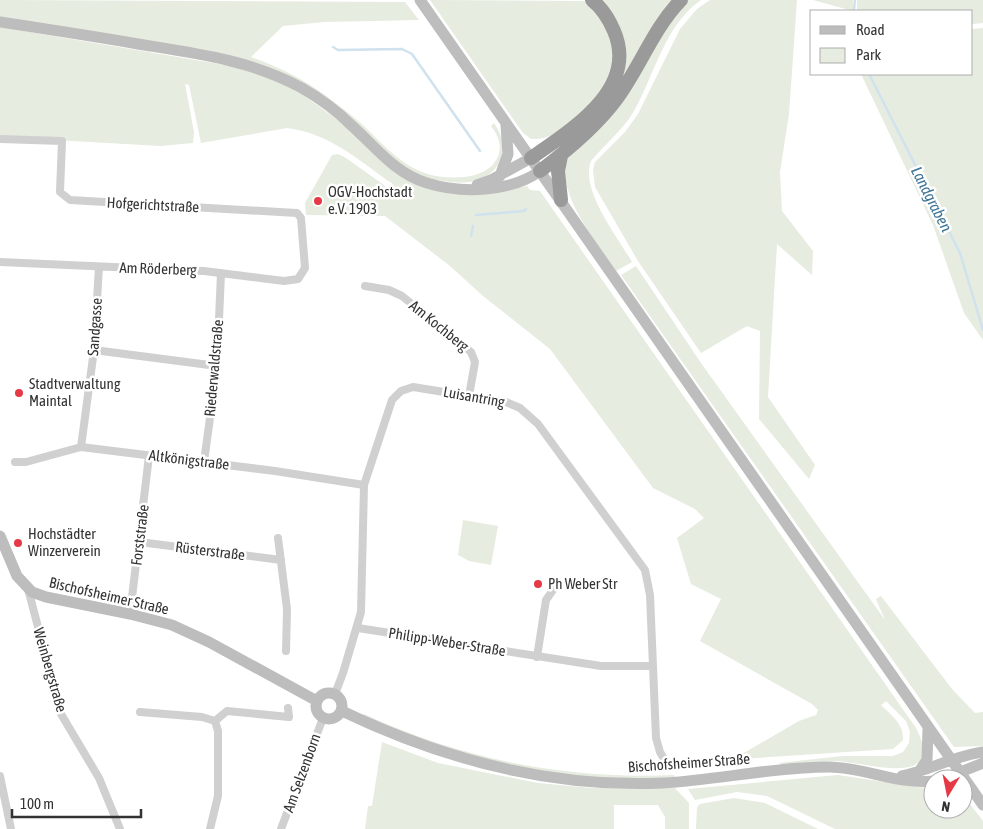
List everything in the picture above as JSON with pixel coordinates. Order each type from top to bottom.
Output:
[{"type":"highway","points":[[531,158],[581,122],[602,100],[614,79],[619,58],[617,37],[606,15],[592,0]]},
{"type":"highway","points":[[540,171],[561,156],[618,96],[655,32],[681,0]]},
{"type":"highway","points":[[561,156],[558,171],[561,200]]},
{"type":"main road","points":[[420,0],[957,769]]},
{"type":"main road","points":[[0,22],[211,56],[260,69],[295,84],[325,103],[350,123],[390,163],[406,174],[436,185],[492,188],[524,181],[540,171]]},
{"type":"main road","points":[[500,176],[508,154],[506,121]]},
{"type":"main road","points":[[469,188],[500,176],[531,158]]},
{"type":"main road","name":"Bischofsheimer Straße","points":[[0,536],[17,576],[28,589],[46,598],[130,614],[195,634],[317,701]]},
{"type":"main road","points":[[335,694],[342,703],[342,711],[336,718],[323,718],[317,711],[317,701],[322,695],[335,694]]},
{"type":"main road","name":"Bischofsheimer Straße","points":[[342,711],[403,739],[435,751],[508,769],[580,780],[662,783],[831,767],[923,781]]},
{"type":"main road","points":[[918,773],[929,753],[928,727]]},
{"type":"main road","name":"Bischofsheimer Straße","points":[[898,777],[918,773],[950,759],[983,752]]},
{"type":"main road","points":[[970,769],[983,764]]},
{"type":"main road","points":[[973,792],[983,806]]},
{"type":"street","name":"Hofgerichtstraße","points":[[0,139],[62,141],[60,192],[70,200],[292,212],[300,215],[304,264]]},
{"type":"street","name":"Am Röderberg","points":[[0,262],[221,273],[294,280],[301,277],[304,264]]},
{"type":"street","name":"Sandgasse","points":[[81,447],[94,350],[99,267]]},
{"type":"street","name":"Riederwaldstraße","points":[[204,462],[217,366],[221,273]]},
{"type":"street","name":"Am Kochberg","points":[[365,286],[389,290],[402,296],[471,352],[475,362],[469,396]]},
{"type":"street","points":[[94,350],[217,366]]},
{"type":"street","name":"Luisantring","points":[[335,694],[358,628],[361,604],[364,485],[389,408],[401,391],[419,387],[506,402],[529,415],[638,559],[646,575],[649,589],[656,738],[660,752],[668,764]]},
{"type":"street","name":"Altkönigstraße","points":[[16,462],[26,462],[81,447],[275,471],[364,485]]},
{"type":"street","name":"Forststraße","points":[[130,614],[148,456]]},
{"type":"street","points":[[278,538],[288,609],[286,651]]},
{"type":"street","name":"Rüsterstraße","points":[[139,542],[281,560]]},
{"type":"street","name":"Weinbergstraße","points":[[28,589],[61,714],[99,778],[120,829]]},
{"type":"street","points":[[537,657],[546,600],[552,590]]},
{"type":"street","name":"Philipp-Weber-Straße","points":[[358,628],[601,666],[652,666]]},
{"type":"street","points":[[215,721],[227,711],[289,717],[288,708]]},
{"type":"street","points":[[140,712],[202,717],[215,721]]},
{"type":"street","name":"Am Selzenborn","points":[[281,829],[323,718]]},
{"type":"street","points":[[210,829],[218,796],[218,731],[215,721]]},
{"type":"street","points":[[0,776],[10,829]]},
{"type":"green space","points":[[0,0],[405,2],[419,20],[324,22],[283,26],[251,57],[290,73],[317,89],[359,122],[397,157],[419,171],[447,177],[464,177],[485,171],[497,158],[500,149],[499,140],[491,126],[494,123],[502,141],[503,155],[494,170],[484,178],[472,182],[446,182],[420,175],[408,171],[291,78],[0,17]]},
{"type":"green space","points":[[430,0],[584,1],[598,15],[608,30],[612,46],[612,61],[608,76],[600,91],[589,105],[575,118],[550,136],[531,139],[523,133]]},
{"type":"green space","points":[[597,0],[675,0],[636,53],[619,88],[620,75]]},
{"type":"green space","points":[[688,0],[701,0],[688,11],[669,37],[630,118],[591,161],[589,173],[595,199],[632,262],[616,271],[580,218],[573,203],[567,188],[565,173],[567,159]]},
{"type":"green space","points":[[710,0],[797,0],[789,114],[780,172],[782,211],[813,251],[812,275],[777,244],[768,397],[815,465],[809,479],[759,419],[760,331],[747,326],[701,353],[638,261],[595,187],[593,170],[595,162],[625,132],[638,114],[680,29],[697,9]]},
{"type":"green space","points":[[813,0],[853,0],[853,10]]},
{"type":"green space","points":[[857,0],[983,0],[983,23],[973,24],[973,10],[857,10]]},
{"type":"green space","points":[[0,27],[231,66],[275,80],[299,92],[339,121],[395,173],[412,182],[506,190],[527,186],[530,190],[540,191],[916,728],[923,747],[921,759],[912,766],[899,768],[835,761],[798,765],[778,763],[843,756],[893,756],[903,752],[909,743],[910,732],[906,721],[886,701],[881,705],[896,721],[903,734],[903,740],[893,749],[741,759],[742,754],[799,721],[816,715],[818,710],[812,704],[700,641],[721,599],[691,584],[677,538],[704,518],[695,509],[653,488],[550,349],[483,296],[450,266],[385,216],[306,215],[305,203],[332,155],[338,154],[346,158],[395,193],[393,184],[343,149],[303,131],[287,128],[201,143],[189,85],[185,84],[194,132],[193,143],[161,146],[0,137]]},
{"type":"green space","points":[[983,28],[983,340],[964,313],[933,225],[861,75],[973,75],[973,29]]},
{"type":"green space","points":[[636,266],[701,363],[885,620],[876,599],[881,596],[952,689],[975,713],[983,712],[983,746],[954,747],[621,275]]},
{"type":"green space","points":[[463,520],[498,526],[491,565],[469,561],[458,555]]},
{"type":"green space","points":[[364,714],[438,743],[515,763],[554,770],[594,774],[674,775],[675,777],[643,779],[581,776],[547,772],[460,754],[363,717]]},
{"type":"green space","points":[[382,742],[438,763],[538,783],[591,788],[675,788],[689,803],[689,829],[665,829],[665,817],[658,805],[614,805],[614,829],[365,829],[368,806],[372,806]]},
{"type":"green space","points":[[838,775],[923,788],[923,819],[973,819],[973,808],[983,821],[983,829],[835,829],[767,796],[737,792],[695,800],[688,789]]},
{"type":"green space","points":[[734,798],[765,803],[818,829],[696,829],[697,807],[700,804]]},
{"type":"waterway","name":"Landgraben","points":[[854,10],[855,0]]},
{"type":"waterway","points":[[333,47],[338,50],[402,49],[412,54],[480,151]]},
{"type":"waterway","name":"Landgraben","points":[[870,75],[960,253],[983,330]]},
{"type":"waterway","points":[[476,215],[524,211],[526,209]]},
{"type":"waterway","points":[[471,236],[473,226]]},
{"type":"place","name":"OGV-Hochstadt e.V. 1903","points":[[318,201]]},
{"type":"place","name":"Stadtverwaltung Maintal","points":[[19,393]]},
{"type":"place","name":"Hochstädter Winzerverein","points":[[18,543]]},
{"type":"place","name":"Ph Weber Str","points":[[538,584]]}]
